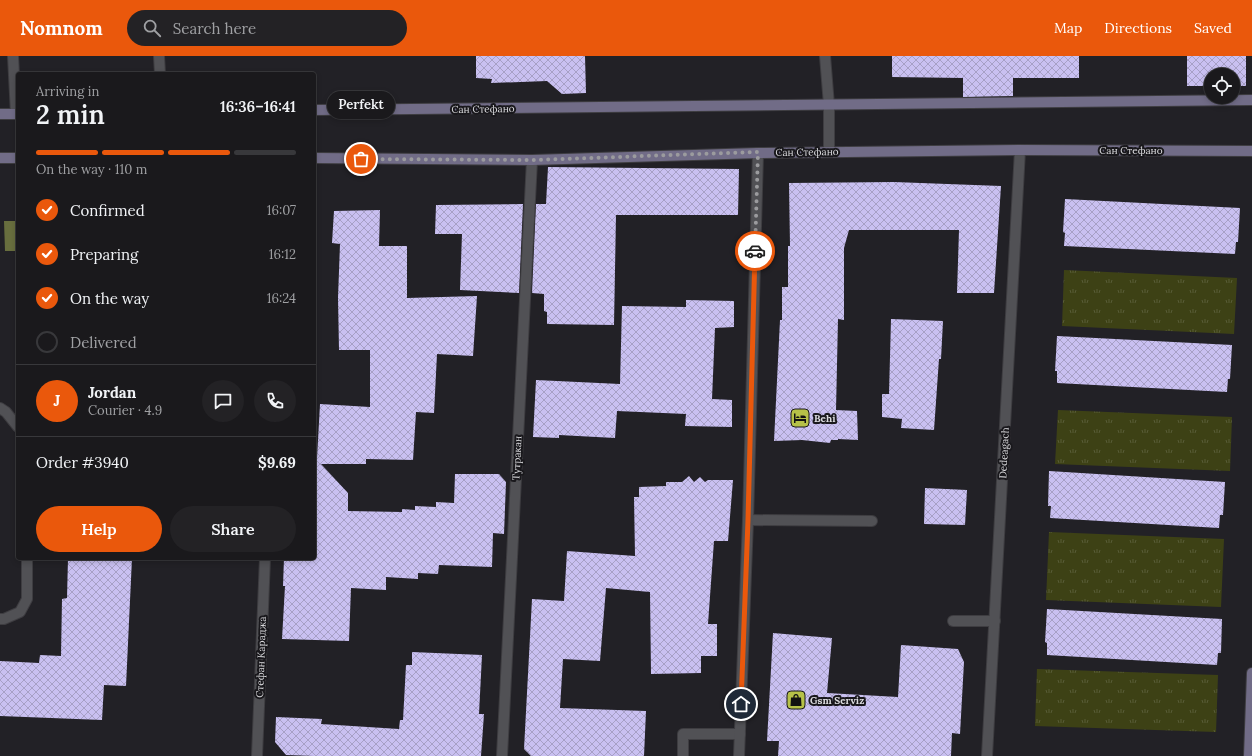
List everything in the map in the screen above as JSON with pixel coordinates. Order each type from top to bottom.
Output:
[{"type":"main road","name":"Сан Стефано","points":[[316,110],[829,106],[1252,100]]},
{"type":"main road","points":[[0,114],[16,114]]},
{"type":"main road","name":"Сан Стефано","points":[[316,158],[532,160],[829,151],[1252,151]]},
{"type":"main road","points":[[0,158],[16,158]]},
{"type":"main road","points":[[1249,756],[1252,673]]},
{"type":"street","points":[[13,56],[16,100]]},
{"type":"street","points":[[159,56],[160,72]]},
{"type":"street","points":[[826,56],[829,106],[829,151]]},
{"type":"street","name":"Dedeagach","points":[[987,756],[1020,150]]},
{"type":"street","points":[[739,756],[748,520],[758,152]]},
{"type":"street","name":"Тутракан","points":[[502,756],[532,160]]},
{"type":"street","points":[[0,408],[6,412],[16,424]]},
{"type":"street","points":[[748,520],[872,520]]},
{"type":"street","points":[[0,619],[4,619],[20,612],[26,599],[27,560]]},
{"type":"street","name":"Стефан Караджа","points":[[257,756],[265,560]]},
{"type":"street","points":[[953,621],[995,621]]},
{"type":"street","points":[[683,756],[683,734],[740,734]]},
{"type":"green space","points":[[1064,270],[1237,278],[1234,334],[1062,326]]},
{"type":"green space","points":[[1058,410],[1232,417],[1230,471],[1055,464]]},
{"type":"green space","points":[[1049,532],[1224,539],[1221,607],[1046,600]]},
{"type":"green space","points":[[1037,669],[1218,675],[1216,732],[1035,726]]},
{"type":"shaded area","points":[[4,221],[16,221],[16,251],[5,251]]},
{"type":"building","points":[[476,56],[585,56],[586,93],[562,94],[547,81],[491,83],[492,79],[476,78]]},
{"type":"building","points":[[892,56],[1079,56],[1079,78],[1013,78],[1013,96],[963,97],[963,78],[892,77]]},
{"type":"building","points":[[1187,56],[1246,56],[1246,86],[1240,86],[1240,68],[1204,68],[1204,86],[1187,86]]},
{"type":"building","points":[[548,167],[739,169],[738,215],[616,215],[614,325],[547,324],[547,312],[544,311],[544,294],[532,293],[536,204],[546,204]]},
{"type":"building","points":[[894,182],[1001,186],[994,293],[957,293],[959,230],[849,230],[844,248],[844,320],[838,319],[836,410],[857,411],[858,440],[838,439],[831,440],[830,443],[802,440],[774,441],[780,320],[782,320],[782,287],[788,287],[788,246],[790,246],[789,183]]},
{"type":"building","points":[[1065,199],[1240,208],[1238,242],[1236,242],[1235,254],[1064,246],[1065,233],[1063,232]]},
{"type":"building","points":[[523,204],[519,293],[460,290],[462,234],[435,234],[436,205]]},
{"type":"building","points":[[380,210],[379,246],[407,246],[407,298],[477,296],[473,356],[437,354],[434,413],[416,412],[413,460],[366,459],[366,464],[321,464],[348,493],[348,511],[402,512],[402,509],[415,510],[415,506],[436,507],[436,502],[454,503],[455,474],[499,474],[506,482],[504,534],[493,533],[492,567],[439,565],[438,574],[418,573],[418,579],[386,577],[386,590],[351,588],[349,641],[282,639],[285,586],[283,586],[284,560],[316,560],[316,476],[320,404],[370,407],[370,350],[339,350],[338,298],[340,244],[332,243],[334,211]]},
{"type":"building","points":[[686,300],[734,301],[734,327],[715,328],[712,399],[732,400],[732,427],[685,426],[686,414],[617,411],[615,438],[559,435],[559,438],[533,437],[536,380],[620,384],[622,306],[686,307]]},
{"type":"building","points":[[891,319],[943,321],[934,430],[901,428],[902,419],[882,417],[882,394],[889,394]]},
{"type":"building","points":[[1057,336],[1232,345],[1230,379],[1228,379],[1227,392],[1057,383],[1057,371],[1055,371]]},
{"type":"building","points":[[1049,471],[1225,482],[1223,515],[1220,515],[1219,528],[1050,518],[1051,506],[1048,506]]},
{"type":"building","points":[[689,476],[694,482],[700,477],[705,482],[708,480],[733,480],[728,541],[714,541],[708,624],[717,624],[717,656],[701,656],[701,673],[651,674],[650,592],[606,588],[600,661],[563,659],[560,708],[646,711],[644,756],[531,756],[524,749],[532,599],[564,601],[567,551],[635,556],[634,497],[639,497],[639,487],[666,486],[666,482],[682,482]]},
{"type":"building","points":[[925,488],[967,490],[965,525],[924,524]]},
{"type":"building","points":[[68,560],[132,560],[126,686],[104,685],[102,720],[0,716],[0,661],[39,663],[40,655],[61,656],[62,599],[67,598]]},
{"type":"building","points":[[1047,609],[1222,619],[1221,653],[1218,653],[1217,665],[1047,655],[1047,643],[1045,642]]},
{"type":"building","points":[[773,633],[832,638],[827,693],[898,697],[901,645],[958,649],[964,662],[960,734],[952,733],[951,756],[778,756],[779,741],[767,741]]},
{"type":"building","points":[[412,652],[482,655],[479,714],[484,714],[481,756],[286,755],[275,742],[276,717],[322,719],[321,724],[399,729],[400,720],[403,720],[406,665],[412,665]]},
{"type":"way so far","points":[[361,159],[532,160],[758,152],[755,251]]},
{"type":"place","name":"Perfekt","points":[[361,159]]},
{"type":"place","name":"Behi","points":[[800,418]]},
{"type":"place","name":"Gsm Serviz","points":[[796,700]]},
{"type":"route","points":[[741,704],[748,520],[755,251]]}]
